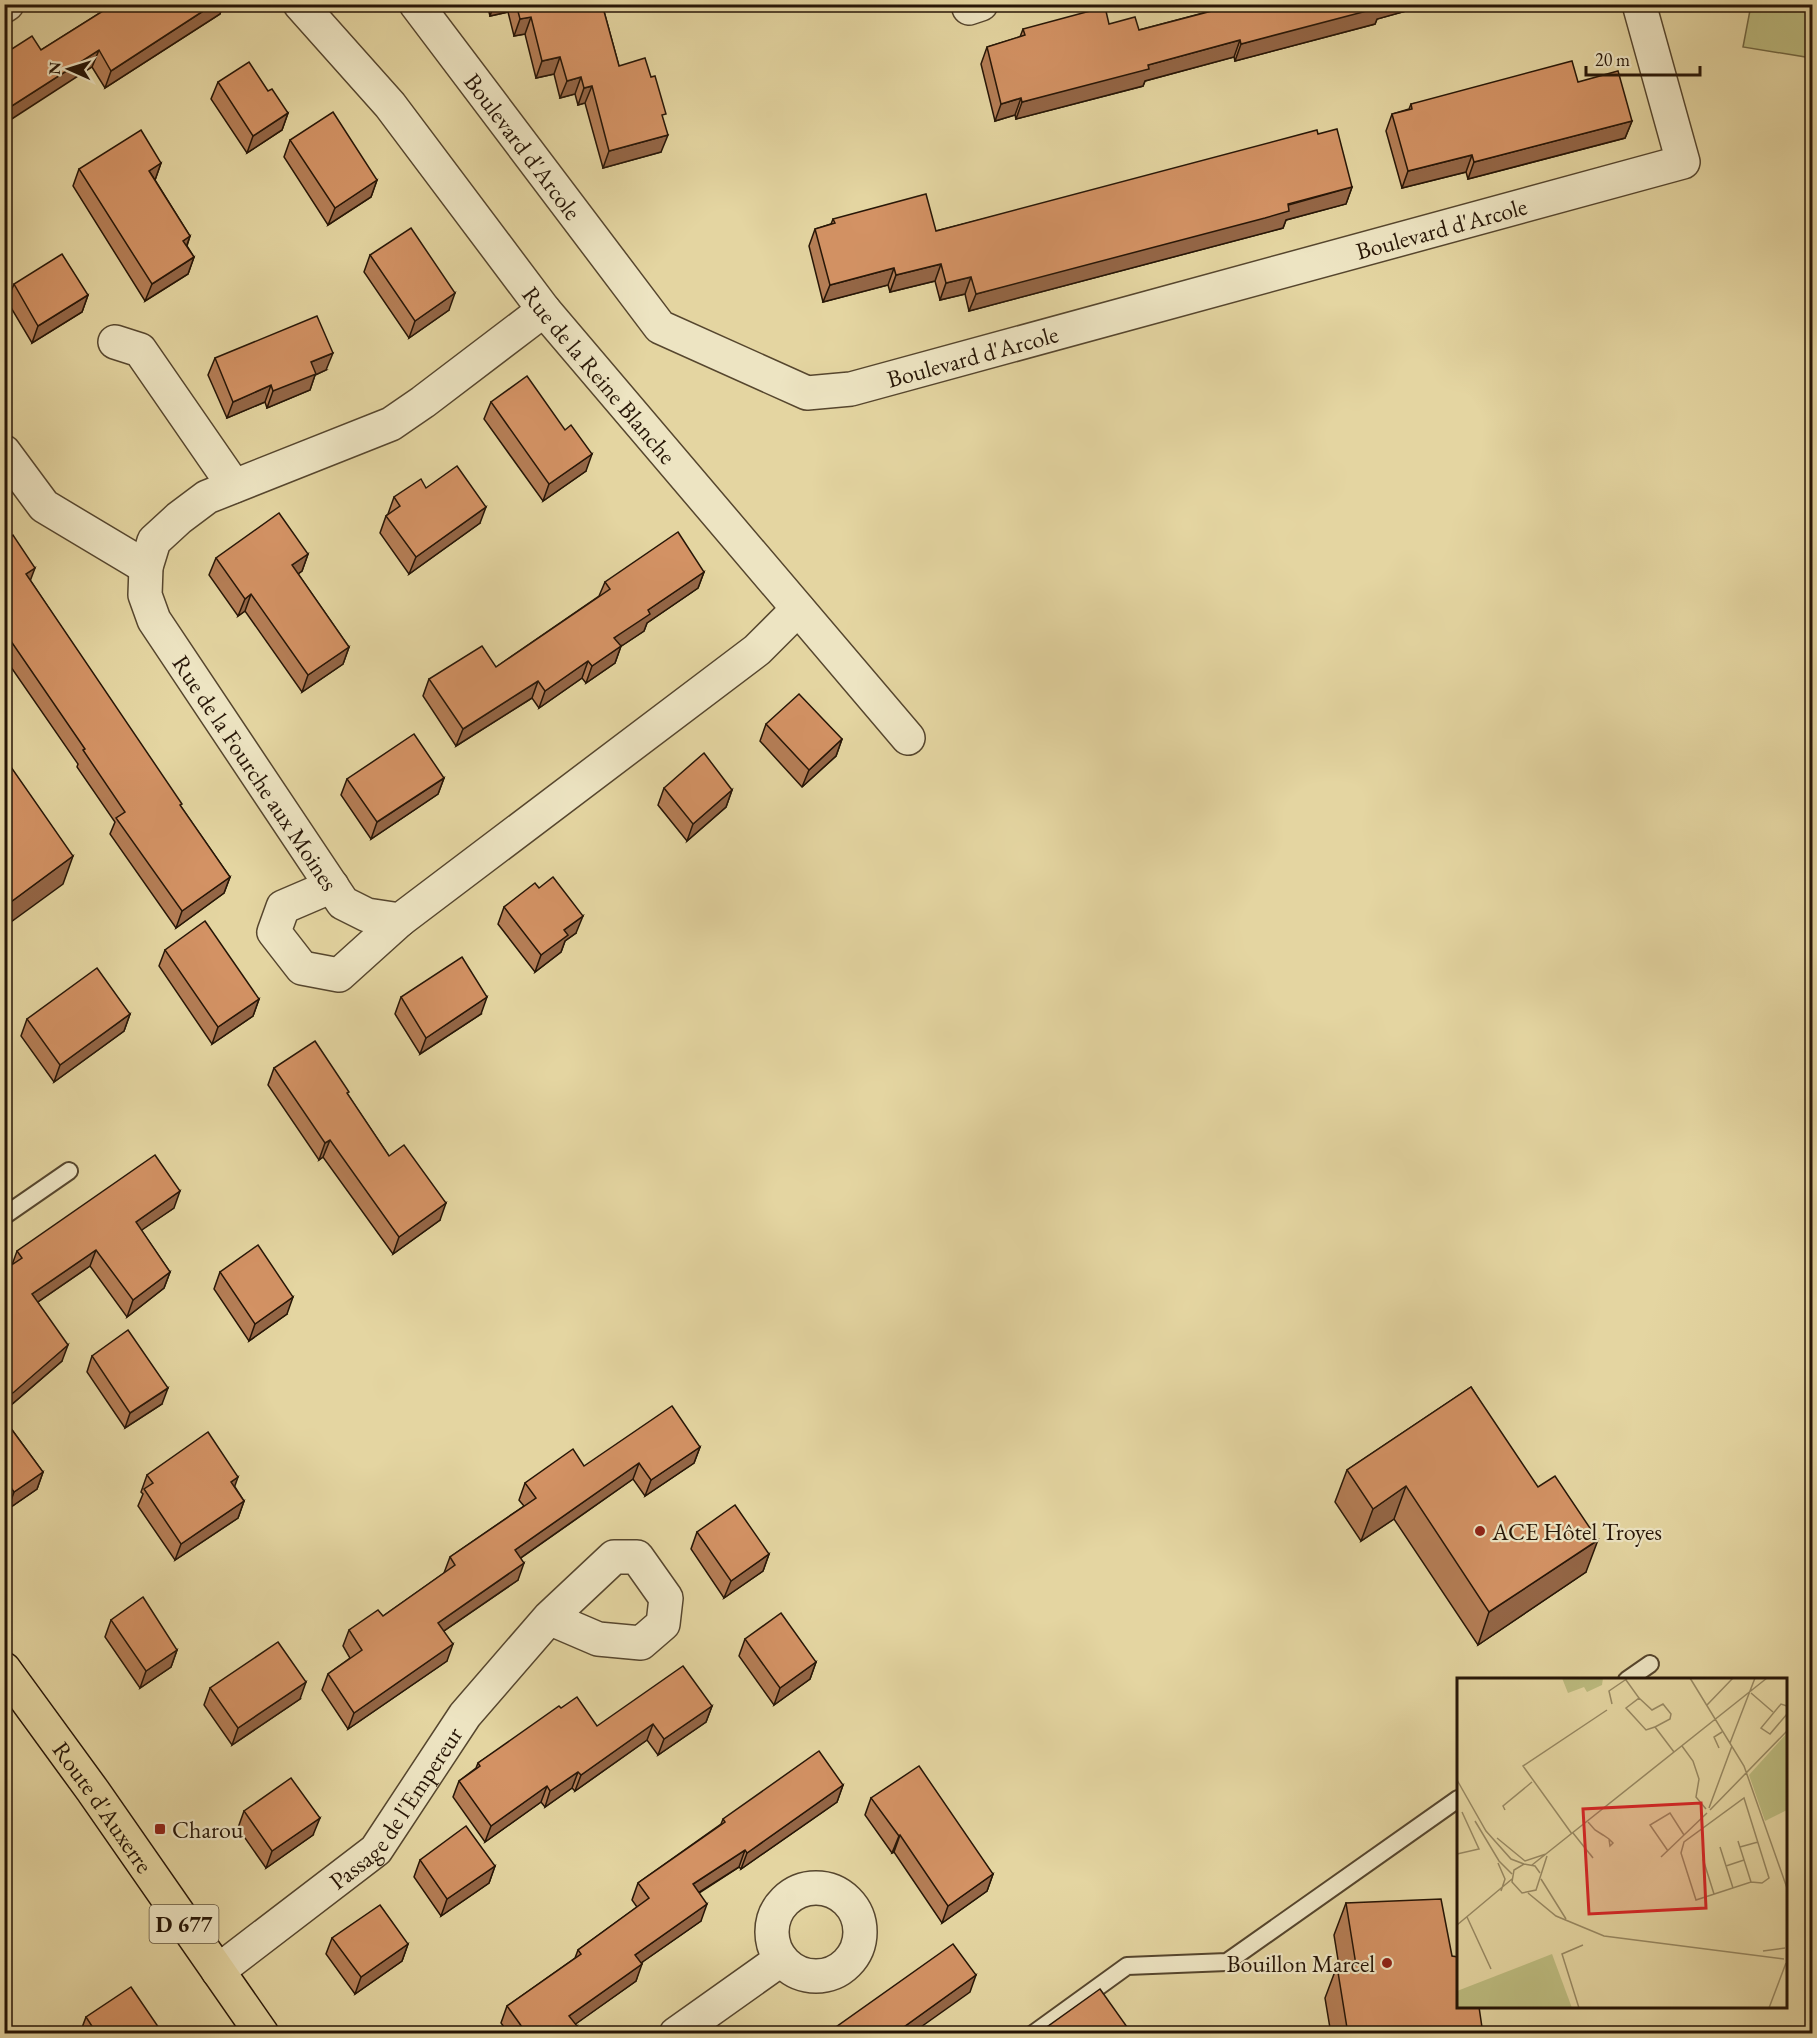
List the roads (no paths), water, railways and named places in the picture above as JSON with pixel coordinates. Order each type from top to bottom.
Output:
[{"type":"main road","name":"Route d'Auxerre","points":[[4,1669],[93,1791],[262,2034]]},
{"type":"street","name":"Rue de la Reine Blanche","points":[[300,4],[390,105],[544,310],[908,738]]},
{"type":"street","name":"Boulevard d'Arcole","points":[[416,4],[660,327],[807,393],[851,389],[1683,162],[1640,4]]},
{"type":"street","name":"Rue de la Fourche aux Moines","points":[[400,920],[367,915],[343,903],[154,620],[145,596],[146,567],[154,541],[207,497],[391,423],[423,402],[544,310]]},
{"type":"street","points":[[115,342],[140,350],[234,486]]},
{"type":"street","points":[[4,452],[44,506],[146,567]]},
{"type":"street","points":[[332,886],[283,908],[274,932],[302,968],[339,975],[400,920],[757,650],[798,609]]},
{"type":"street","name":"Passage de l'Empereur","points":[[218,1971],[376,1850],[465,1715],[549,1618]]},
{"type":"street","points":[[676,2034],[780,1960]]},
{"type":"lane","points":[[4,1216],[69,1171]]},
{"type":"lane","points":[[1631,1678],[1650,1664]]},
{"type":"lane","points":[[1033,2034],[1127,1966],[1227,1962],[1457,1800]]},
{"type":"place","name":"ACE Hôtel Troyes","points":[[1480,1531]]},
{"type":"place","name":"Charou","points":[[160,1829]]},
{"type":"place","name":"Bouillon Marcel","points":[[1387,1963]]}]
